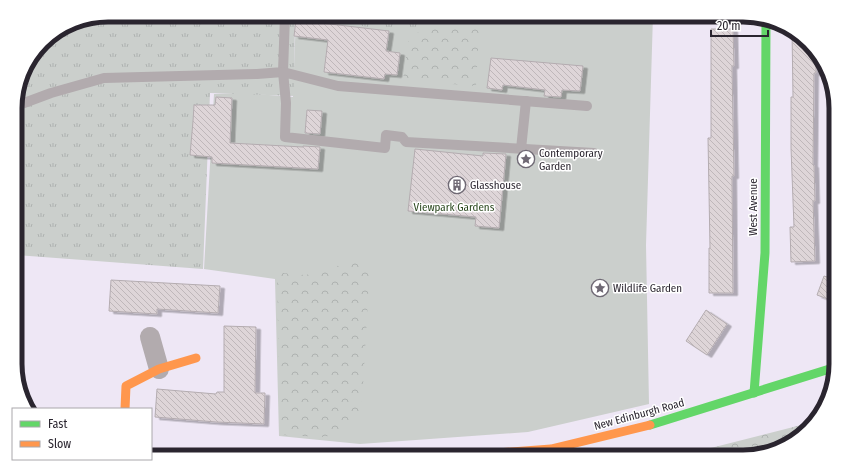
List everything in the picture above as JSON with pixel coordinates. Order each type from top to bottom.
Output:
[{"type":"street","name":"West Avenue","points":[[754,393],[765,253],[766,25]]},
{"type":"street","points":[[150,337],[159,369]]},
{"type":"street","points":[[125,408],[126,386],[159,369],[196,358]]},
{"type":"street","name":"New Edinburgh Road","points":[[538,450],[551,449],[638,429],[829,369]]},
{"type":"lane","points":[[285,22],[285,137],[385,148],[386,135],[402,138],[406,142],[594,153]]},
{"type":"lane","points":[[22,104],[51,93],[104,78],[284,72],[338,86],[587,106]]},
{"type":"lane","points":[[521,149],[526,101]]},
{"type":"green space","points":[[102,22],[295,22],[294,96],[210,93],[203,269],[22,255],[22,108],[25,85],[33,65],[43,51],[65,33],[85,25]]},
{"type":"green space","name":"Viewpark Gardens","points":[[296,22],[653,22],[646,245],[649,404],[528,432],[360,444],[279,436],[275,279],[204,269],[214,94],[246,93],[293,97]]},
{"type":"green space","points":[[339,22],[425,22],[423,32],[409,34]]},
{"type":"green space","points":[[396,22],[480,22],[476,86],[403,80],[409,35]]},
{"type":"green space","points":[[366,261],[370,265],[363,386],[360,410],[349,429],[325,437],[280,435],[277,272],[299,275],[318,274],[337,266]]},
{"type":"green space","points":[[805,424],[791,436],[760,448],[749,450],[703,450]]},
{"type":"building","points":[[296,22],[313,22],[389,31],[386,51],[400,53],[397,75],[385,74],[384,79],[324,72],[328,40],[294,36]]},
{"type":"building","points":[[711,29],[733,29],[733,293],[709,293],[710,248],[708,138],[711,138]]},
{"type":"building","points":[[792,37],[804,47],[816,62],[816,73],[814,73],[813,165],[815,201],[813,201],[815,261],[791,262],[790,227],[794,227],[791,148],[791,97],[793,97]]},
{"type":"building","points":[[491,58],[583,66],[580,91],[562,90],[561,97],[544,96],[545,90],[503,85],[502,90],[487,88]]},
{"type":"building","points":[[216,97],[232,98],[230,143],[320,147],[318,169],[212,163],[212,157],[190,155],[194,105],[215,105]]},
{"type":"building","points":[[307,110],[322,111],[320,134],[305,133]]},
{"type":"building","name":"Glasshouse","points":[[415,149],[483,156],[483,153],[506,154],[499,228],[475,226],[476,217],[408,211]]},
{"type":"building","points":[[824,276],[829,278],[829,299],[817,295]]},
{"type":"building","points":[[111,280],[220,286],[218,313],[157,309],[157,314],[109,311]]},
{"type":"building","points":[[706,310],[727,324],[707,355],[686,341]]},
{"type":"building","points":[[224,326],[256,327],[255,393],[265,393],[264,424],[155,417],[157,389],[216,394],[217,392],[224,392]]},
{"type":"traffic: fast","points":[[754,393],[765,253],[766,25]]},
{"type":"traffic: fast","points":[[650,425],[829,369]]},
{"type":"traffic: slow","points":[[125,408],[126,386],[159,369],[196,358]]},
{"type":"traffic: slow","points":[[538,450],[551,449],[650,425]]},
{"type":"place","name":"Contemporary Garden","points":[[526,159]]},
{"type":"place","name":"Glasshouse","points":[[457,185]]},
{"type":"place","name":"Wildlife Garden","points":[[600,288]]}]
